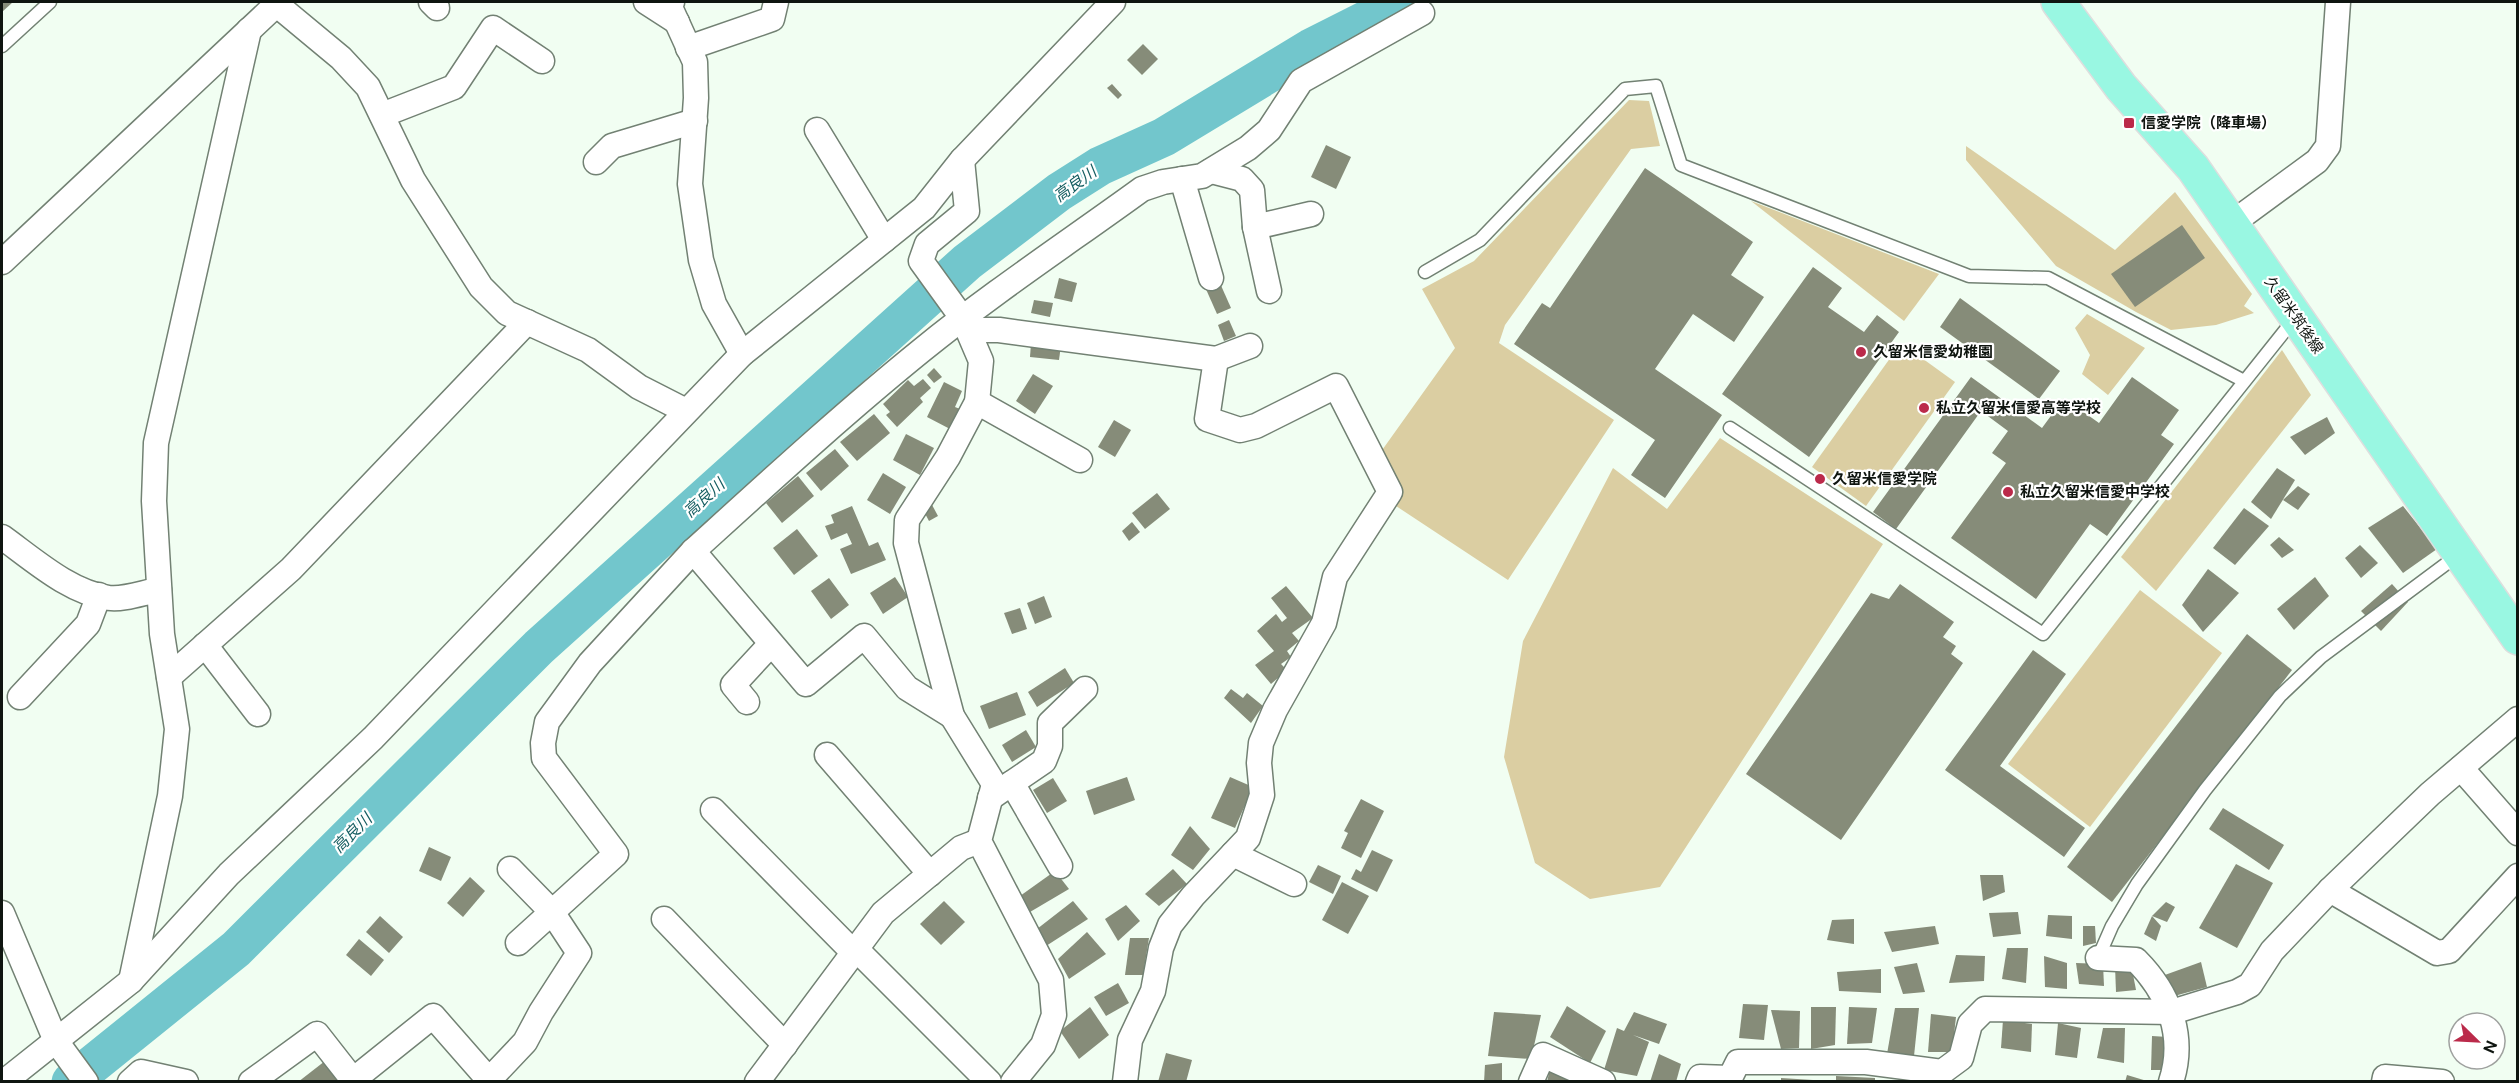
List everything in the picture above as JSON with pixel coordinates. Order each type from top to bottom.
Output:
[{"type":"main road","name":"久留米筑後線","points":[[2058,2],[2121,87],[2193,168],[2517,638]]},
{"type":"street","points":[[646,2],[675,12],[695,62],[695,121],[690,184],[701,260],[714,304],[742,354]]},
{"type":"street","points":[[688,48],[772,20],[776,2]]},
{"type":"street","points":[[4,1082],[59,1046],[131,981],[229,874],[373,738],[742,354],[924,208],[962,160],[1113,2]]},
{"type":"street","points":[[2231,224],[2317,161],[2328,146],[2338,2]]},
{"type":"street","points":[[2,262],[278,3],[341,58],[368,87],[413,180],[481,287],[507,312],[588,350],[639,387],[686,411]]},
{"type":"street","points":[[518,942],[616,854],[544,758],[543,743],[547,722],[590,663],[693,551],[805,449],[922,349],[1142,189],[1202,176],[1210,171],[1269,130],[1301,81],[1422,13]]},
{"type":"street","points":[[382,115],[454,87],[493,28],[542,61]]},
{"type":"street","points":[[131,981],[170,796],[177,729],[162,634],[154,501],[156,443],[249,30]]},
{"type":"street","points":[[596,162],[612,146],[695,121]]},
{"type":"street","points":[[817,130],[884,240]]},
{"type":"street","points":[[962,160],[967,211],[927,244],[921,261],[963,320],[981,361],[977,402],[948,457],[908,520],[906,543],[952,716],[994,784],[979,841],[1051,980],[1054,1016],[1043,1045],[1013,1082]]},
{"type":"street","points":[[1210,171],[1242,179],[1252,190],[1256,227],[1269,291]]},
{"type":"street","points":[[1182,179],[1211,278]]},
{"type":"street","points":[[1256,227],[1311,214]]},
{"type":"street","points":[[963,320],[999,330],[1216,359],[1250,346]]},
{"type":"street","points":[[169,677],[291,569],[527,322]]},
{"type":"street","points":[[1125,1082],[1130,1040],[1153,991],[1161,948],[1170,925],[1193,896],[1248,838],[1262,795],[1259,763],[1262,743],[1275,710],[1324,623],[1335,577],[1390,492],[1336,386],[1256,426],[1240,430],[1207,419],[1216,359]]},
{"type":"street","points":[[977,402],[1080,460]]},
{"type":"street","points":[[2,537],[59,578],[99,595],[111,598],[159,590]]},
{"type":"street","points":[[693,551],[806,684],[864,636],[908,688],[952,716]]},
{"type":"street","points":[[20,697],[88,624],[99,595]]},
{"type":"street","points":[[747,702],[733,685],[771,644]]},
{"type":"street","points":[[205,645],[258,714]]},
{"type":"street","points":[[990,798],[1044,761],[1050,746],[1048,731],[1050,723],[1085,689]]},
{"type":"street","points":[[1698,1082],[1700,1077],[1731,1080],[1738,1062],[1866,1062],[1942,1072],[1961,1058],[1970,1024],[1985,1010],[2172,1012],[2237,992],[2250,985],[2272,951],[2330,890],[2430,794],[2517,719]]},
{"type":"street","points":[[826,755],[930,874]]},
{"type":"street","points":[[2461,768],[2517,833]]},
{"type":"street","points":[[1012,783],[1060,866]]},
{"type":"street","points":[[713,810],[988,1082]]},
{"type":"street","points":[[757,1082],[883,913],[961,848],[979,841]]},
{"type":"street","points":[[1233,854],[1294,884]]},
{"type":"street","points":[[251,1082],[317,1034],[354,1080],[433,1016],[489,1080],[525,1042],[541,1012],[579,953],[552,912],[510,868]]},
{"type":"street","points":[[2330,890],[2437,953],[2449,951],[2517,876]]},
{"type":"street","points":[[2,912],[59,1046],[86,1082]]},
{"type":"street","points":[[664,919],[785,1045]]},
{"type":"street","points":[[2098,958],[2136,960],[2172,1012],[2177,1037],[2177,1063],[2170,1082]]},
{"type":"street","points":[[1531,1082],[1543,1055],[1603,1082]]},
{"type":"street","points":[[130,1082],[141,1072],[186,1082]]},
{"type":"street","points":[[2384,1082],[2385,1077],[2442,1082]]},
{"type":"lane","points":[[2,46],[50,2]]},
{"type":"lane","points":[[1425,272],[1480,240],[1625,89],[1656,86],[1681,165],[1969,276],[2048,278],[2244,381]]},
{"type":"lane","points":[[1730,428],[2043,634],[2296,317]]},
{"type":"lane","points":[[2098,958],[2112,926],[2137,884],[2205,790],[2280,696],[2321,657],[2369,624],[2460,554]]},
{"type":"shaded area","points":[[1629,100],[1649,101],[1660,146],[1631,149],[1505,325],[1499,343],[1614,420],[1508,580],[1393,504],[1380,453],[1455,348],[1422,289],[1474,261]]},
{"type":"shaded area","points":[[1966,146],[2115,250],[2175,192],[2252,294],[2244,306],[2254,313],[2216,325],[2171,330],[2056,266],[1966,160]]},
{"type":"shaded area","points":[[1751,201],[1939,274],[1904,321]]},
{"type":"shaded area","points":[[2087,314],[2145,348],[2108,395],[2082,374],[2090,355],[2075,328]]},
{"type":"shaded area","points":[[1901,343],[1955,382],[1866,506],[1812,467]]},
{"type":"shaded area","points":[[2282,350],[2311,395],[2156,591],[2121,557]]},
{"type":"shaded area","points":[[1720,438],[1883,544],[1660,887],[1590,899],[1535,863],[1504,757],[1523,641],[1613,468],[1667,509]]},
{"type":"shaded area","points":[[2140,590],[2222,653],[2090,827],[2008,764]]},
{"type":"building","points":[[2,2],[13,2],[2,12]]},
{"type":"building","points":[[1143,44],[1158,59],[1142,75],[1127,60]]},
{"type":"building","points":[[1112,84],[1122,95],[1118,99],[1107,88]]},
{"type":"building","points":[[1326,145],[1351,157],[1336,189],[1311,177]]},
{"type":"building","points":[[1645,168],[1753,242],[1731,275],[1764,297],[1734,342],[1693,314],[1655,369],[1722,415],[1665,498],[1631,475],[1655,440],[1514,344],[1542,303],[1550,308]]},
{"type":"building","points":[[2182,225],[2205,258],[2135,307],[2111,274]]},
{"type":"building","points":[[1813,267],[1842,288],[1828,307],[1864,332],[1877,315],[1899,332],[1809,457],[1722,394]]},
{"type":"building","points":[[1059,278],[1077,283],[1072,302],[1054,298]]},
{"type":"building","points":[[1219,281],[1231,308],[1217,314],[1205,287]]},
{"type":"building","points":[[1960,298],[2060,371],[2039,399],[1940,327]]},
{"type":"building","points":[[1034,300],[1053,303],[1050,317],[1031,313]]},
{"type":"building","points":[[1229,320],[1236,336],[1224,341],[1218,325]]},
{"type":"building","points":[[1031,343],[1061,345],[1059,360],[1030,357]]},
{"type":"building","points":[[934,368],[942,377],[934,383],[927,375]]},
{"type":"building","points":[[1033,374],[1053,386],[1035,414],[1016,401]]},
{"type":"building","points":[[1971,377],[2042,428],[2064,398],[2099,423],[2132,377],[2179,410],[2161,435],[2174,444],[2107,536],[2090,524],[2036,599],[1951,538],[2006,463],[1992,453],[2008,431],[1981,411],[1896,529],[1873,512]]},
{"type":"building","points":[[923,379],[931,388],[920,398],[923,402],[897,427],[886,415],[890,412],[883,404],[908,380],[914,386]]},
{"type":"building","points":[[944,382],[962,391],[955,407],[960,409],[950,429],[927,417]]},
{"type":"building","points":[[874,414],[890,433],[857,461],[840,442]]},
{"type":"building","points":[[2327,417],[2335,433],[2305,455],[2290,437]]},
{"type":"building","points":[[1114,420],[1131,430],[1115,457],[1098,447]]},
{"type":"building","points":[[906,434],[934,448],[920,475],[893,460]]},
{"type":"building","points":[[835,449],[849,466],[821,491],[806,473]]},
{"type":"building","points":[[2277,468],[2295,480],[2271,519],[2251,502]]},
{"type":"building","points":[[883,473],[906,487],[890,514],[867,500]]},
{"type":"building","points":[[798,476],[814,496],[782,523],[766,503]]},
{"type":"building","points":[[2298,486],[2310,494],[2298,510],[2283,500]]},
{"type":"building","points":[[1157,493],[1170,509],[1145,529],[1132,513]]},
{"type":"building","points":[[931,503],[938,516],[929,521],[922,508]]},
{"type":"building","points":[[852,506],[869,546],[878,542],[886,560],[851,574],[840,549],[852,544],[847,533],[831,540],[825,526],[834,523],[831,515]]},
{"type":"building","points":[[2403,506],[2437,549],[2403,573],[2368,528]]},
{"type":"building","points":[[2244,508],[2269,526],[2235,565],[2213,548]]},
{"type":"building","points":[[1132,522],[1140,532],[1129,541],[1122,531]]},
{"type":"building","points":[[797,529],[818,556],[794,575],[773,548]]},
{"type":"building","points":[[2279,537],[2294,550],[2282,558],[2270,545]]},
{"type":"building","points":[[2360,545],[2378,563],[2361,578],[2345,558]]},
{"type":"building","points":[[2208,569],[2239,593],[2203,632],[2182,605]]},
{"type":"building","points":[[895,577],[908,597],[883,614],[870,593]]},
{"type":"building","points":[[2315,577],[2329,596],[2294,630],[2277,609]]},
{"type":"building","points":[[829,578],[849,605],[831,619],[811,591]]},
{"type":"building","points":[[1900,584],[1954,622],[1943,637],[1956,646],[1951,654],[1963,663],[1841,840],[1746,774],[1871,593],[1889,599]]},
{"type":"building","points":[[2392,584],[2408,602],[2381,631],[2361,611]]},
{"type":"building","points":[[1286,586],[1313,618],[1292,633],[1299,641],[1287,651],[1291,657],[1281,664],[1287,670],[1271,684],[1255,665],[1274,651],[1257,631],[1276,614],[1282,622],[1287,618],[1271,598]]},
{"type":"building","points":[[1044,596],[1052,617],[1035,624],[1027,603]]},
{"type":"building","points":[[1020,608],[1027,629],[1012,634],[1004,613]]},
{"type":"building","points":[[2247,634],[2292,670],[2112,902],[2067,867]]},
{"type":"building","points":[[2033,650],[2066,674],[2000,766],[2085,828],[2064,857],[1945,770]]},
{"type":"building","points":[[1065,668],[1074,683],[1037,707],[1028,692]]},
{"type":"building","points":[[1231,689],[1243,698],[1247,693],[1263,706],[1251,723],[1224,698]]},
{"type":"building","points":[[1017,692],[1026,715],[989,729],[980,706]]},
{"type":"building","points":[[1026,730],[1036,747],[1012,762],[1002,745]]},
{"type":"building","points":[[1127,777],[1135,800],[1094,815],[1086,791]]},
{"type":"building","points":[[1230,777],[1253,787],[1235,828],[1211,818]]},
{"type":"building","points":[[1053,778],[1067,801],[1047,813],[1033,790]]},
{"type":"building","points":[[1361,799],[1384,811],[1361,858],[1341,848],[1348,833],[1344,831]]},
{"type":"building","points":[[2223,808],[2284,845],[2269,870],[2209,829]]},
{"type":"building","points":[[1190,826],[1210,849],[1193,870],[1171,855]]},
{"type":"building","points":[[429,847],[451,857],[441,881],[419,871]]},
{"type":"building","points":[[1372,850],[1393,860],[1377,892],[1351,879],[1356,869],[1361,872]]},
{"type":"building","points":[[2236,864],[2273,883],[2237,948],[2199,928]]},
{"type":"building","points":[[1318,865],[1341,876],[1333,894],[1309,882]]},
{"type":"building","points":[[1173,869],[1187,884],[1159,906],[1145,894]]},
{"type":"building","points":[[1055,871],[1069,889],[1030,912],[1020,896]]},
{"type":"building","points":[[1980,875],[2003,875],[2005,892],[1983,901]]},
{"type":"building","points":[[470,877],[485,891],[463,917],[447,903]]},
{"type":"building","points":[[1342,882],[1369,896],[1348,934],[1322,920]]},
{"type":"building","points":[[944,901],[965,922],[941,945],[920,924]]},
{"type":"building","points":[[1073,901],[1088,919],[1046,946],[1037,929]]},
{"type":"building","points":[[2166,902],[2175,907],[2167,922],[2152,916]]},
{"type":"building","points":[[1126,905],[1140,921],[1118,941],[1105,919]]},
{"type":"building","points":[[2018,912],[2021,934],[1993,937],[1989,913]]},
{"type":"building","points":[[2048,915],[2072,916],[2072,939],[2046,936]]},
{"type":"building","points":[[380,916],[403,937],[389,953],[366,932]]},
{"type":"building","points":[[2152,916],[2161,926],[2156,941],[2144,934]]},
{"type":"building","points":[[1854,919],[1854,944],[1827,940],[1832,920]]},
{"type":"building","points":[[1935,926],[1939,944],[1892,952],[1884,932]]},
{"type":"building","points":[[2083,926],[2095,926],[2096,943],[2083,946]]},
{"type":"building","points":[[1087,932],[1106,954],[1069,979],[1058,959]]},
{"type":"building","points":[[1130,938],[1149,938],[1143,975],[1125,975]]},
{"type":"building","points":[[359,939],[384,960],[371,976],[346,955]]},
{"type":"building","points":[[2007,948],[2028,948],[2026,983],[2002,979]]},
{"type":"building","points":[[1956,955],[1985,956],[1984,981],[1949,983]]},
{"type":"building","points":[[2044,956],[2067,963],[2067,989],[2045,987]]},
{"type":"building","points":[[2201,962],[2207,987],[2167,998],[2162,976]]},
{"type":"building","points":[[1917,963],[1925,992],[1903,994],[1894,967]]},
{"type":"building","points":[[2076,963],[2103,964],[2104,986],[2079,984]]},
{"type":"building","points":[[2131,964],[2136,990],[2116,992],[2115,966]]},
{"type":"building","points":[[1881,969],[1881,993],[1839,991],[1837,972]]},
{"type":"building","points":[[1118,983],[1129,1003],[1106,1016],[1094,997]]},
{"type":"building","points":[[1743,1004],[1768,1005],[1764,1040],[1739,1038]]},
{"type":"building","points":[[1567,1006],[1606,1031],[1590,1063],[1550,1037]]},
{"type":"building","points":[[1090,1007],[1109,1035],[1079,1059],[1060,1031]]},
{"type":"building","points":[[1811,1007],[1836,1007],[1835,1045],[1811,1049]]},
{"type":"building","points":[[1849,1007],[1877,1008],[1872,1043],[1847,1044]]},
{"type":"building","points":[[1895,1008],[1919,1008],[1914,1056],[1887,1054]]},
{"type":"building","points":[[1771,1010],[1800,1011],[1799,1048],[1781,1049]]},
{"type":"building","points":[[1494,1012],[1541,1015],[1531,1059],[1488,1056]]},
{"type":"building","points":[[1634,1012],[1667,1024],[1659,1044],[1633,1035],[1649,1042],[1637,1076],[1604,1070],[1617,1028],[1624,1031]]},
{"type":"building","points":[[1931,1014],[1956,1017],[1952,1052],[1928,1052]]},
{"type":"building","points":[[2003,1020],[2032,1024],[2031,1052],[2001,1048]]},
{"type":"building","points":[[2058,1023],[2081,1028],[2077,1058],[2055,1055]]},
{"type":"building","points":[[2103,1028],[2125,1028],[2124,1063],[2097,1058]]},
{"type":"building","points":[[2152,1036],[2168,1037],[2168,1070],[2151,1070]]},
{"type":"building","points":[[1166,1053],[1192,1060],[1186,1082],[1158,1082]]},
{"type":"building","points":[[1659,1054],[1681,1064],[1676,1082],[1650,1082]]},
{"type":"building","points":[[325,1061],[339,1080],[298,1082]]},
{"type":"building","points":[[1502,1063],[1502,1082],[1484,1082],[1485,1065]]},
{"type":"building","points":[[1550,1069],[1574,1082],[1547,1082]]},
{"type":"building","points":[[2127,1075],[2147,1081],[2147,1082],[2125,1082]]},
{"type":"building","points":[[1836,1076],[1875,1078],[1875,1082],[1836,1082]]},
{"type":"building","points":[[1781,1078],[1813,1080],[1813,1082],[1781,1082]]},
{"type":"waterway","name":"高良川","points":[[71,1082],[236,949],[539,647],[967,262],[1059,192],[1100,166],[1164,137],[1311,48],[1402,2]]},
{"type":"place","name":"信愛学院（降車場）","points":[[2129,123]]},
{"type":"place","name":"久留米信愛幼稚園","points":[[1861,352]]},
{"type":"place","name":"私立久留米信愛高等学校","points":[[1924,408]]},
{"type":"place","name":"久留米信愛学院","points":[[1820,479]]},
{"type":"place","name":"私立久留米信愛中学校","points":[[2008,492]]}]
